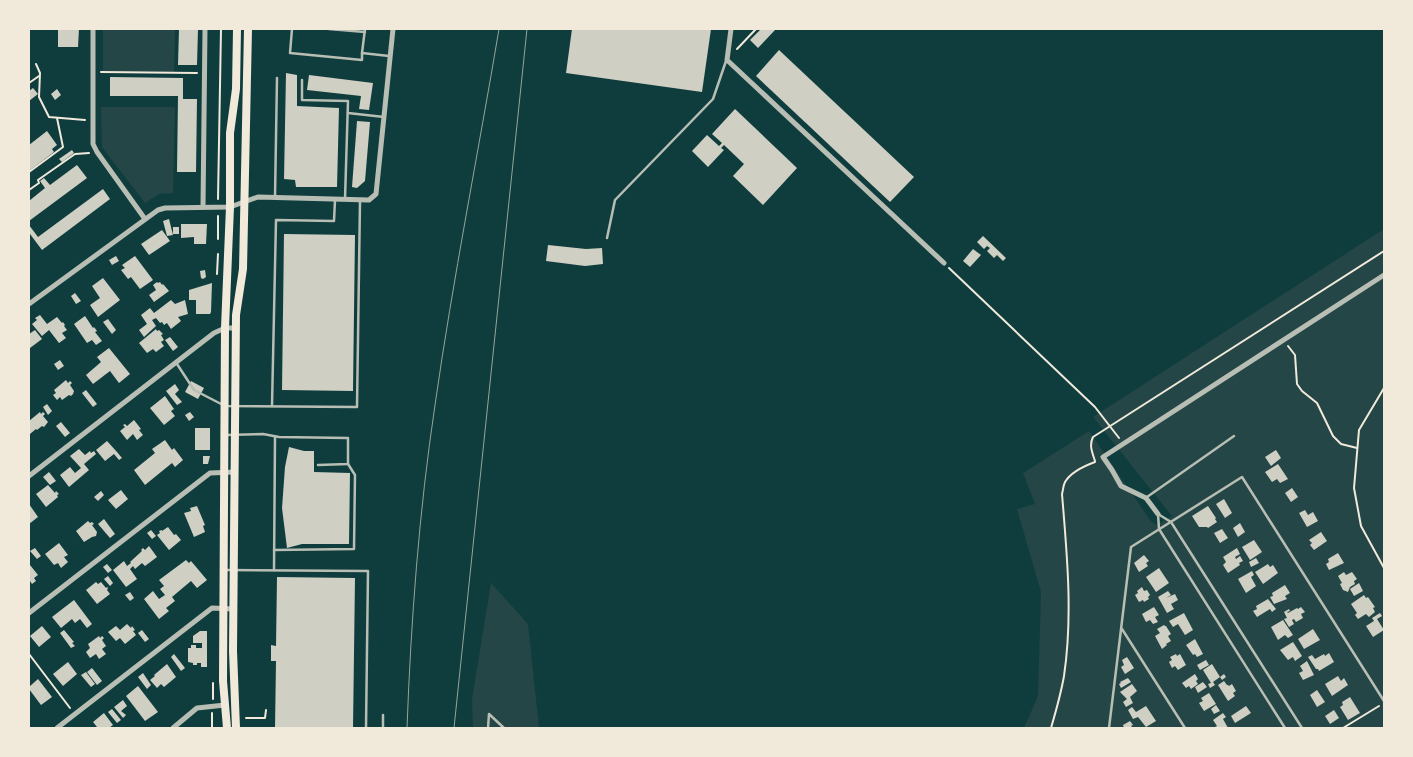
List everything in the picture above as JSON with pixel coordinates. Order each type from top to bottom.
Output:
[{"type":"main road","points":[[227,728],[223,682],[225,328],[230,207],[230,133],[236,89],[237,29]]},
{"type":"main road","points":[[236,728],[233,609],[236,315],[243,269],[248,29]]},
{"type":"street","points":[[93,29],[93,144],[145,219]]},
{"type":"street","points":[[203,207],[204,29]]},
{"type":"street","points":[[29,304],[158,210],[165,208],[230,207],[258,197],[370,200],[376,194],[394,29]]},
{"type":"street","points":[[731,29],[727,60],[944,263]]},
{"type":"street","points":[[1158,514],[1146,498],[1121,486],[1103,457],[1384,275]]},
{"type":"street","points":[[29,476],[214,333],[225,328],[236,328]]},
{"type":"street","points":[[29,613],[210,473],[235,472]]},
{"type":"street","points":[[57,728],[212,608],[233,609]]},
{"type":"street","points":[[173,728],[197,708],[225,705]]},
{"type":"lane","points":[[292,29],[290,53],[362,60],[365,31],[329,29]]},
{"type":"lane","points":[[362,53],[391,56]]},
{"type":"lane","points":[[607,238],[615,200],[713,99],[727,60]]},
{"type":"lane","points":[[275,198],[277,78]]},
{"type":"lane","points":[[302,80],[302,100],[348,101],[345,199]]},
{"type":"lane","points":[[348,114],[384,117]]},
{"type":"lane","points":[[272,406],[276,220],[334,221],[335,199]]},
{"type":"lane","points":[[176,362],[194,390],[225,406],[357,407],[360,200]]},
{"type":"lane","points":[[224,435],[263,434],[279,438],[348,438],[348,464],[355,475],[354,548],[274,550]]},
{"type":"lane","points":[[274,570],[275,436]]},
{"type":"lane","points":[[1146,498],[1234,436]]},
{"type":"lane","points":[[318,465],[348,464]]},
{"type":"lane","points":[[1109,728],[1131,546],[1242,477],[1384,702]]},
{"type":"lane","points":[[1158,514],[1171,522],[1302,728]]},
{"type":"lane","points":[[1158,514],[1159,529],[1285,728]]},
{"type":"lane","points":[[224,570],[368,571],[366,728]]},
{"type":"lane","points":[[1122,628],[1185,728]]},
{"type":"lane","points":[[488,728],[489,714],[504,728]]},
{"type":"lane","points":[[383,715],[383,728]]},
{"type":"path","points":[[727,60],[756,29]]},
{"type":"path","points":[[36,64],[40,76],[40,98],[48,117],[92,121]]},
{"type":"path","points":[[92,72],[204,73]]},
{"type":"path","points":[[29,83],[40,76]]},
{"type":"path","points":[[29,172],[63,147],[57,118]]},
{"type":"path","points":[[29,190],[39,183],[38,180],[75,154],[97,152]]},
{"type":"path","points":[[1051,728],[1064,676],[1067,639],[1068,577],[1062,494],[1064,483],[1072,474],[1083,466],[1095,461],[1091,449],[1093,437],[1384,251]]},
{"type":"path","points":[[944,263],[1095,406],[1123,444]]},
{"type":"path","points":[[1283,340],[1295,355],[1297,384],[1302,391],[1317,403],[1332,436],[1341,444],[1357,448]]},
{"type":"path","points":[[1384,388],[1359,430],[1354,488],[1362,526],[1384,568]]},
{"type":"path","points":[[29,654],[75,714]]},
{"type":"path","points":[[1343,728],[1384,702]]},
{"type":"path","points":[[236,718],[265,718],[266,710]]},
{"type":"shaded area","points":[[103,29],[175,29],[174,73],[103,72]]},
{"type":"shaded area","points":[[101,107],[175,107],[173,193],[159,194],[145,203],[102,147]]},
{"type":"shaded area","points":[[1384,229],[1384,728],[1024,728],[1038,696],[1041,592],[1017,509],[1035,504],[1023,473],[1089,431],[1150,520],[1156,525],[1172,516],[1093,417]]},
{"type":"shaded area","points":[[491,583],[528,624],[539,728],[473,728],[472,699]]},
{"type":"building","points":[[58,29],[79,29],[78,47],[58,47]]},
{"type":"building","points":[[179,29],[198,29],[197,65],[178,65]]},
{"type":"building","points":[[572,29],[711,29],[702,92],[566,73]]},
{"type":"building","points":[[761,29],[775,30],[758,48],[750,40]]},
{"type":"building","points":[[779,50],[914,177],[890,202],[756,76]]},
{"type":"building","points":[[286,73],[297,75],[297,106],[339,108],[337,187],[296,187],[295,180],[284,179]]},
{"type":"building","points":[[309,75],[373,83],[369,110],[359,109],[361,96],[307,90]]},
{"type":"building","points":[[110,77],[183,78],[183,99],[197,99],[196,172],[177,172],[178,96],[110,96]]},
{"type":"building","points":[[33,88],[38,94],[29,101],[29,91]]},
{"type":"building","points":[[57,89],[61,95],[55,100],[51,94]]},
{"type":"building","points":[[735,109],[797,168],[763,205],[733,176],[744,164],[724,145],[721,148],[724,150],[708,167],[692,151],[707,135],[719,146],[722,143],[712,134]]},
{"type":"building","points":[[357,121],[370,122],[365,181],[357,188],[352,187]]},
{"type":"building","points":[[47,131],[57,145],[52,149],[54,152],[29,171],[29,145]]},
{"type":"building","points":[[72,150],[74,153],[62,162],[59,159]]},
{"type":"building","points":[[77,165],[87,178],[29,221],[29,201],[45,188],[40,181],[44,178],[50,185]]},
{"type":"building","points":[[103,189],[110,199],[42,250],[29,235],[29,225],[38,237]]},
{"type":"building","points":[[169,219],[173,235],[167,236],[163,221]]},
{"type":"building","points":[[181,224],[207,224],[206,244],[194,244],[194,237],[181,238]]},
{"type":"building","points":[[173,227],[179,227],[179,234],[173,234]]},
{"type":"building","points":[[162,230],[170,241],[149,255],[141,244]]},
{"type":"building","points":[[284,234],[355,235],[353,391],[282,390]]},
{"type":"building","points":[[983,236],[1006,258],[1003,261],[997,255],[994,258],[987,251],[990,248],[987,246],[984,249],[977,242]]},
{"type":"building","points":[[548,245],[586,249],[602,248],[603,264],[585,266],[546,261]]},
{"type":"building","points":[[973,249],[981,255],[970,267],[963,261]]},
{"type":"building","points":[[116,256],[119,261],[112,265],[109,260]]},
{"type":"building","points":[[135,256],[153,280],[140,289],[131,277],[128,279],[121,270],[125,268],[122,265]]},
{"type":"building","points":[[205,270],[206,277],[203,279],[201,278],[200,271]]},
{"type":"building","points":[[103,278],[120,300],[98,317],[90,305],[100,298],[92,286]]},
{"type":"building","points":[[157,282],[163,284],[169,291],[154,302],[149,295],[156,290],[153,285]]},
{"type":"building","points":[[212,283],[210,314],[196,314],[196,300],[189,300],[189,290]]},
{"type":"building","points":[[75,293],[81,301],[76,304],[71,296]]},
{"type":"building","points":[[171,300],[175,304],[185,300],[188,314],[178,317],[181,321],[171,329],[167,323],[164,325],[156,318],[152,320],[156,326],[144,337],[139,330],[147,324],[141,315],[150,308],[154,313]]},
{"type":"building","points":[[40,315],[47,324],[57,317],[63,322],[67,330],[62,333],[66,338],[59,343],[49,330],[42,336],[32,324],[37,320],[35,318]]},
{"type":"building","points":[[85,316],[102,341],[96,345],[92,340],[87,343],[74,324]]},
{"type":"building","points":[[108,319],[116,330],[112,334],[103,322]]},
{"type":"building","points":[[156,329],[163,334],[161,335],[164,340],[161,342],[164,346],[156,352],[153,349],[147,353],[139,343]]},
{"type":"building","points":[[35,330],[42,339],[30,348],[29,334]]},
{"type":"building","points":[[170,337],[178,347],[173,351],[165,340]]},
{"type":"building","points":[[109,348],[130,374],[119,383],[110,371],[93,384],[86,375],[101,362],[97,357]]},
{"type":"building","points":[[60,360],[64,366],[58,370],[54,364]]},
{"type":"building","points":[[66,380],[68,383],[70,381],[72,383],[70,385],[74,391],[73,394],[62,400],[60,397],[57,400],[53,395],[56,393],[54,390]]},
{"type":"building","points":[[191,381],[204,388],[198,399],[185,392]]},
{"type":"building","points":[[175,384],[179,390],[175,394],[182,402],[177,405],[166,391]]},
{"type":"building","points":[[86,390],[97,404],[93,407],[82,393]]},
{"type":"building","points":[[165,396],[174,409],[171,411],[175,416],[164,425],[150,408]]},
{"type":"building","points":[[47,404],[52,411],[48,415],[43,407]]},
{"type":"building","points":[[40,412],[45,414],[43,416],[48,422],[44,427],[36,429],[30,434],[29,421]]},
{"type":"building","points":[[190,412],[194,417],[189,421],[185,415]]},
{"type":"building","points":[[134,420],[143,435],[137,440],[133,434],[127,440],[120,431],[125,427],[123,425],[127,426]]},
{"type":"building","points":[[61,422],[70,433],[65,437],[56,426]]},
{"type":"building","points":[[195,428],[210,428],[210,450],[195,450]]},
{"type":"building","points":[[165,440],[183,460],[175,467],[172,463],[145,485],[134,470],[155,453],[152,449]]},
{"type":"building","points":[[107,441],[122,458],[119,460],[114,454],[105,461],[96,450]]},
{"type":"building","points":[[289,447],[304,451],[314,451],[314,472],[350,473],[349,544],[302,544],[287,548],[282,508],[285,467]]},
{"type":"building","points":[[79,449],[85,455],[90,451],[91,453],[94,451],[96,454],[84,464],[89,470],[69,487],[60,475],[70,467],[75,473],[81,468],[70,456]]},
{"type":"building","points":[[1276,450],[1281,458],[1271,466],[1265,457]]},
{"type":"building","points":[[203,456],[210,456],[208,464],[203,464]]},
{"type":"building","points":[[1278,464],[1288,479],[1280,483],[1277,479],[1272,482],[1265,472]]},
{"type":"building","points":[[49,472],[56,481],[50,485],[43,477]]},
{"type":"building","points":[[48,485],[55,493],[56,491],[59,494],[46,507],[36,494]]},
{"type":"building","points":[[1292,488],[1298,497],[1291,502],[1285,493]]},
{"type":"building","points":[[121,490],[128,499],[116,509],[108,500]]},
{"type":"building","points":[[101,491],[104,495],[98,501],[94,497]]},
{"type":"building","points":[[1224,499],[1232,513],[1225,518],[1216,504]]},
{"type":"building","points":[[29,504],[38,517],[29,524]]},
{"type":"building","points":[[197,506],[205,525],[203,526],[205,532],[194,537],[184,513],[191,511],[190,508]]},
{"type":"building","points":[[1208,506],[1217,522],[1208,528],[1199,527],[1192,516]]},
{"type":"building","points":[[1305,510],[1308,515],[1313,512],[1318,521],[1307,527],[1299,513]]},
{"type":"building","points":[[104,519],[115,534],[110,538],[98,524]]},
{"type":"building","points":[[88,521],[94,524],[92,525],[97,532],[96,536],[84,542],[76,531]]},
{"type":"building","points":[[1240,523],[1245,532],[1238,537],[1233,528]]},
{"type":"building","points":[[168,527],[181,540],[169,550],[157,535],[160,533],[159,531]]},
{"type":"building","points":[[1222,529],[1228,538],[1220,543],[1214,533]]},
{"type":"building","points":[[151,530],[156,536],[152,539],[147,533]]},
{"type":"building","points":[[1321,532],[1327,541],[1314,550],[1309,540]]},
{"type":"building","points":[[1254,540],[1262,552],[1250,560],[1242,547]]},
{"type":"building","points":[[59,543],[68,555],[64,557],[68,562],[61,568],[58,563],[54,565],[45,554]]},
{"type":"building","points":[[149,546],[157,557],[145,566],[142,563],[135,569],[133,566],[130,569],[137,579],[126,587],[113,570],[124,561],[127,566],[143,548],[145,550]]},
{"type":"building","points":[[35,548],[41,556],[37,559],[30,551]]},
{"type":"building","points":[[1237,548],[1240,554],[1235,557],[1236,559],[1240,556],[1243,561],[1228,573],[1223,565],[1226,562],[1223,557]]},
{"type":"building","points":[[1338,553],[1344,563],[1329,570],[1326,564],[1329,562],[1328,559]]},
{"type":"building","points":[[1144,555],[1149,561],[1146,563],[1148,566],[1139,572],[1134,563]]},
{"type":"building","points":[[1256,558],[1259,563],[1251,567],[1249,562]]},
{"type":"building","points":[[186,560],[189,563],[191,561],[207,580],[197,588],[191,581],[172,597],[175,601],[166,608],[169,611],[159,619],[144,599],[153,591],[159,599],[165,595],[160,589],[164,586],[159,580]]},
{"type":"building","points":[[107,564],[112,570],[108,573],[103,567]]},
{"type":"building","points":[[1268,564],[1270,567],[1273,565],[1278,573],[1263,584],[1255,572]]},
{"type":"building","points":[[30,565],[38,575],[34,578],[36,581],[32,584],[29,582]]},
{"type":"building","points":[[1159,568],[1169,583],[1156,592],[1146,577]]},
{"type":"building","points":[[1252,571],[1254,575],[1251,577],[1256,586],[1246,593],[1238,579]]},
{"type":"building","points":[[1344,572],[1346,575],[1352,572],[1357,579],[1348,592],[1343,590],[1338,576]]},
{"type":"building","points":[[108,576],[113,583],[110,586],[104,579]]},
{"type":"building","points":[[277,577],[355,578],[353,728],[275,728],[276,661],[271,661],[271,645],[276,646]]},
{"type":"building","points":[[96,582],[98,584],[101,582],[107,587],[110,594],[97,604],[86,590]]},
{"type":"building","points":[[1359,583],[1363,591],[1354,596],[1350,589]]},
{"type":"building","points":[[1285,585],[1290,593],[1285,596],[1287,599],[1274,604],[1270,597],[1273,596],[1272,593]]},
{"type":"building","points":[[1142,587],[1150,595],[1149,599],[1139,602],[1135,595]]},
{"type":"building","points":[[1168,591],[1171,595],[1166,598],[1175,594],[1178,600],[1171,604],[1174,609],[1167,613],[1158,597]]},
{"type":"building","points":[[130,592],[134,598],[130,601],[125,595]]},
{"type":"building","points":[[1364,595],[1366,598],[1368,597],[1375,607],[1373,608],[1375,612],[1369,617],[1366,614],[1358,619],[1355,615],[1357,613],[1351,604]]},
{"type":"building","points":[[1268,599],[1276,609],[1272,612],[1270,609],[1257,617],[1253,611],[1257,609],[1256,606]]},
{"type":"building","points":[[74,600],[92,624],[87,628],[80,619],[75,623],[72,619],[61,628],[52,617]]},
{"type":"building","points":[[1154,607],[1159,615],[1155,617],[1158,622],[1153,624],[1150,620],[1146,622],[1142,614]]},
{"type":"building","points":[[1301,607],[1305,612],[1301,614],[1303,618],[1296,622],[1294,619],[1292,620],[1294,624],[1289,627],[1284,619],[1287,618],[1284,612],[1289,609],[1288,613]]},
{"type":"building","points":[[1184,613],[1193,630],[1185,635],[1178,624],[1173,627],[1169,621]]},
{"type":"building","points":[[1380,613],[1382,616],[1377,619],[1384,630],[1373,637],[1366,626],[1374,621],[1372,618]]},
{"type":"building","points":[[1283,620],[1293,635],[1288,638],[1285,635],[1278,640],[1271,627]]},
{"type":"building","points":[[127,624],[131,628],[132,626],[136,635],[125,644],[120,638],[116,641],[108,632],[116,626],[120,630]]},
{"type":"building","points":[[1164,625],[1171,634],[1168,636],[1171,641],[1162,649],[1155,636],[1160,633],[1157,629]]},
{"type":"building","points":[[42,626],[51,637],[39,647],[30,636]]},
{"type":"building","points":[[1313,629],[1320,640],[1304,649],[1298,639]]},
{"type":"building","points":[[64,630],[75,646],[71,648],[60,633]]},
{"type":"building","points":[[142,630],[149,639],[145,642],[138,633]]},
{"type":"building","points":[[200,631],[207,631],[207,667],[201,667],[201,663],[193,665],[193,663],[188,662],[188,648],[191,648],[191,645],[196,645],[196,648],[202,648],[202,643],[193,643],[193,636]]},
{"type":"building","points":[[99,636],[104,638],[102,640],[106,646],[102,649],[106,654],[99,659],[96,654],[90,658],[86,652],[90,648],[88,644]]},
{"type":"building","points":[[1195,639],[1203,654],[1197,657],[1195,654],[1193,655],[1186,645]]},
{"type":"building","points":[[1293,642],[1302,656],[1295,661],[1293,657],[1288,660],[1280,650]]},
{"type":"building","points":[[1329,653],[1334,662],[1319,671],[1308,657],[1312,655],[1315,659]]},
{"type":"building","points":[[174,654],[185,668],[181,671],[171,657]]},
{"type":"building","points":[[1176,654],[1177,656],[1180,654],[1186,665],[1178,670],[1175,666],[1172,668],[1169,662],[1172,660],[1170,657]]},
{"type":"building","points":[[1127,657],[1134,668],[1125,674],[1121,667],[1124,665],[1122,660]]},
{"type":"building","points":[[1206,660],[1209,665],[1200,670],[1197,665]]},
{"type":"building","points":[[1307,661],[1314,675],[1303,680],[1299,673],[1303,671],[1300,666]]},
{"type":"building","points":[[68,662],[77,674],[63,686],[53,674]]},
{"type":"building","points":[[167,664],[176,677],[164,687],[161,684],[157,688],[150,680]]},
{"type":"building","points":[[1212,664],[1220,677],[1213,682],[1215,685],[1210,688],[1208,684],[1211,683],[1203,670]]},
{"type":"building","points":[[92,668],[102,681],[97,685],[87,672]]},
{"type":"building","points":[[86,672],[95,684],[91,687],[81,675]]},
{"type":"building","points":[[143,673],[151,685],[147,689],[138,677]]},
{"type":"building","points":[[1195,674],[1198,684],[1191,689],[1189,686],[1186,688],[1182,683]]},
{"type":"building","points":[[1224,674],[1226,677],[1222,680],[1220,677]]},
{"type":"building","points":[[1338,676],[1341,681],[1344,678],[1348,685],[1332,696],[1325,684]]},
{"type":"building","points":[[1128,678],[1131,682],[1121,688],[1120,682]]},
{"type":"building","points":[[38,679],[52,697],[41,705],[29,689]]},
{"type":"building","points":[[1224,681],[1229,686],[1232,684],[1236,691],[1233,693],[1235,696],[1228,701],[1218,685]]},
{"type":"building","points":[[1203,682],[1207,687],[1198,693],[1195,687]]},
{"type":"building","points":[[1132,684],[1137,691],[1130,697],[1133,703],[1126,707],[1123,702],[1127,699],[1120,692]]},
{"type":"building","points":[[138,686],[158,712],[145,721],[126,696]]},
{"type":"building","points":[[1317,690],[1325,702],[1317,707],[1310,695]]},
{"type":"building","points":[[1209,693],[1216,704],[1204,711],[1199,703],[1203,701],[1201,698]]},
{"type":"building","points":[[1350,697],[1360,713],[1348,720],[1340,707],[1343,705],[1342,702]]},
{"type":"building","points":[[123,700],[127,706],[121,711],[126,715],[123,718],[114,707]]},
{"type":"building","points":[[1216,705],[1220,711],[1214,714],[1211,709]]},
{"type":"building","points":[[1146,706],[1156,721],[1146,727],[1138,717],[1133,719],[1128,710],[1132,707],[1136,712]]},
{"type":"building","points":[[1246,706],[1251,713],[1235,723],[1231,716]]},
{"type":"building","points":[[112,709],[121,720],[117,723],[108,712]]},
{"type":"building","points":[[1334,710],[1339,718],[1330,724],[1325,716]]},
{"type":"building","points":[[104,713],[113,725],[109,728],[95,728],[97,727],[93,722]]},
{"type":"building","points":[[1223,713],[1226,717],[1223,719],[1228,728],[1213,728],[1217,726],[1213,720]]},
{"type":"building","points":[[1130,721],[1133,728],[1124,728],[1123,725]]},
{"type":"tram line","points":[[407,728],[416,566],[429,445],[442,358],[499,29]]},
{"type":"tram line","points":[[454,728],[527,29]]}]
